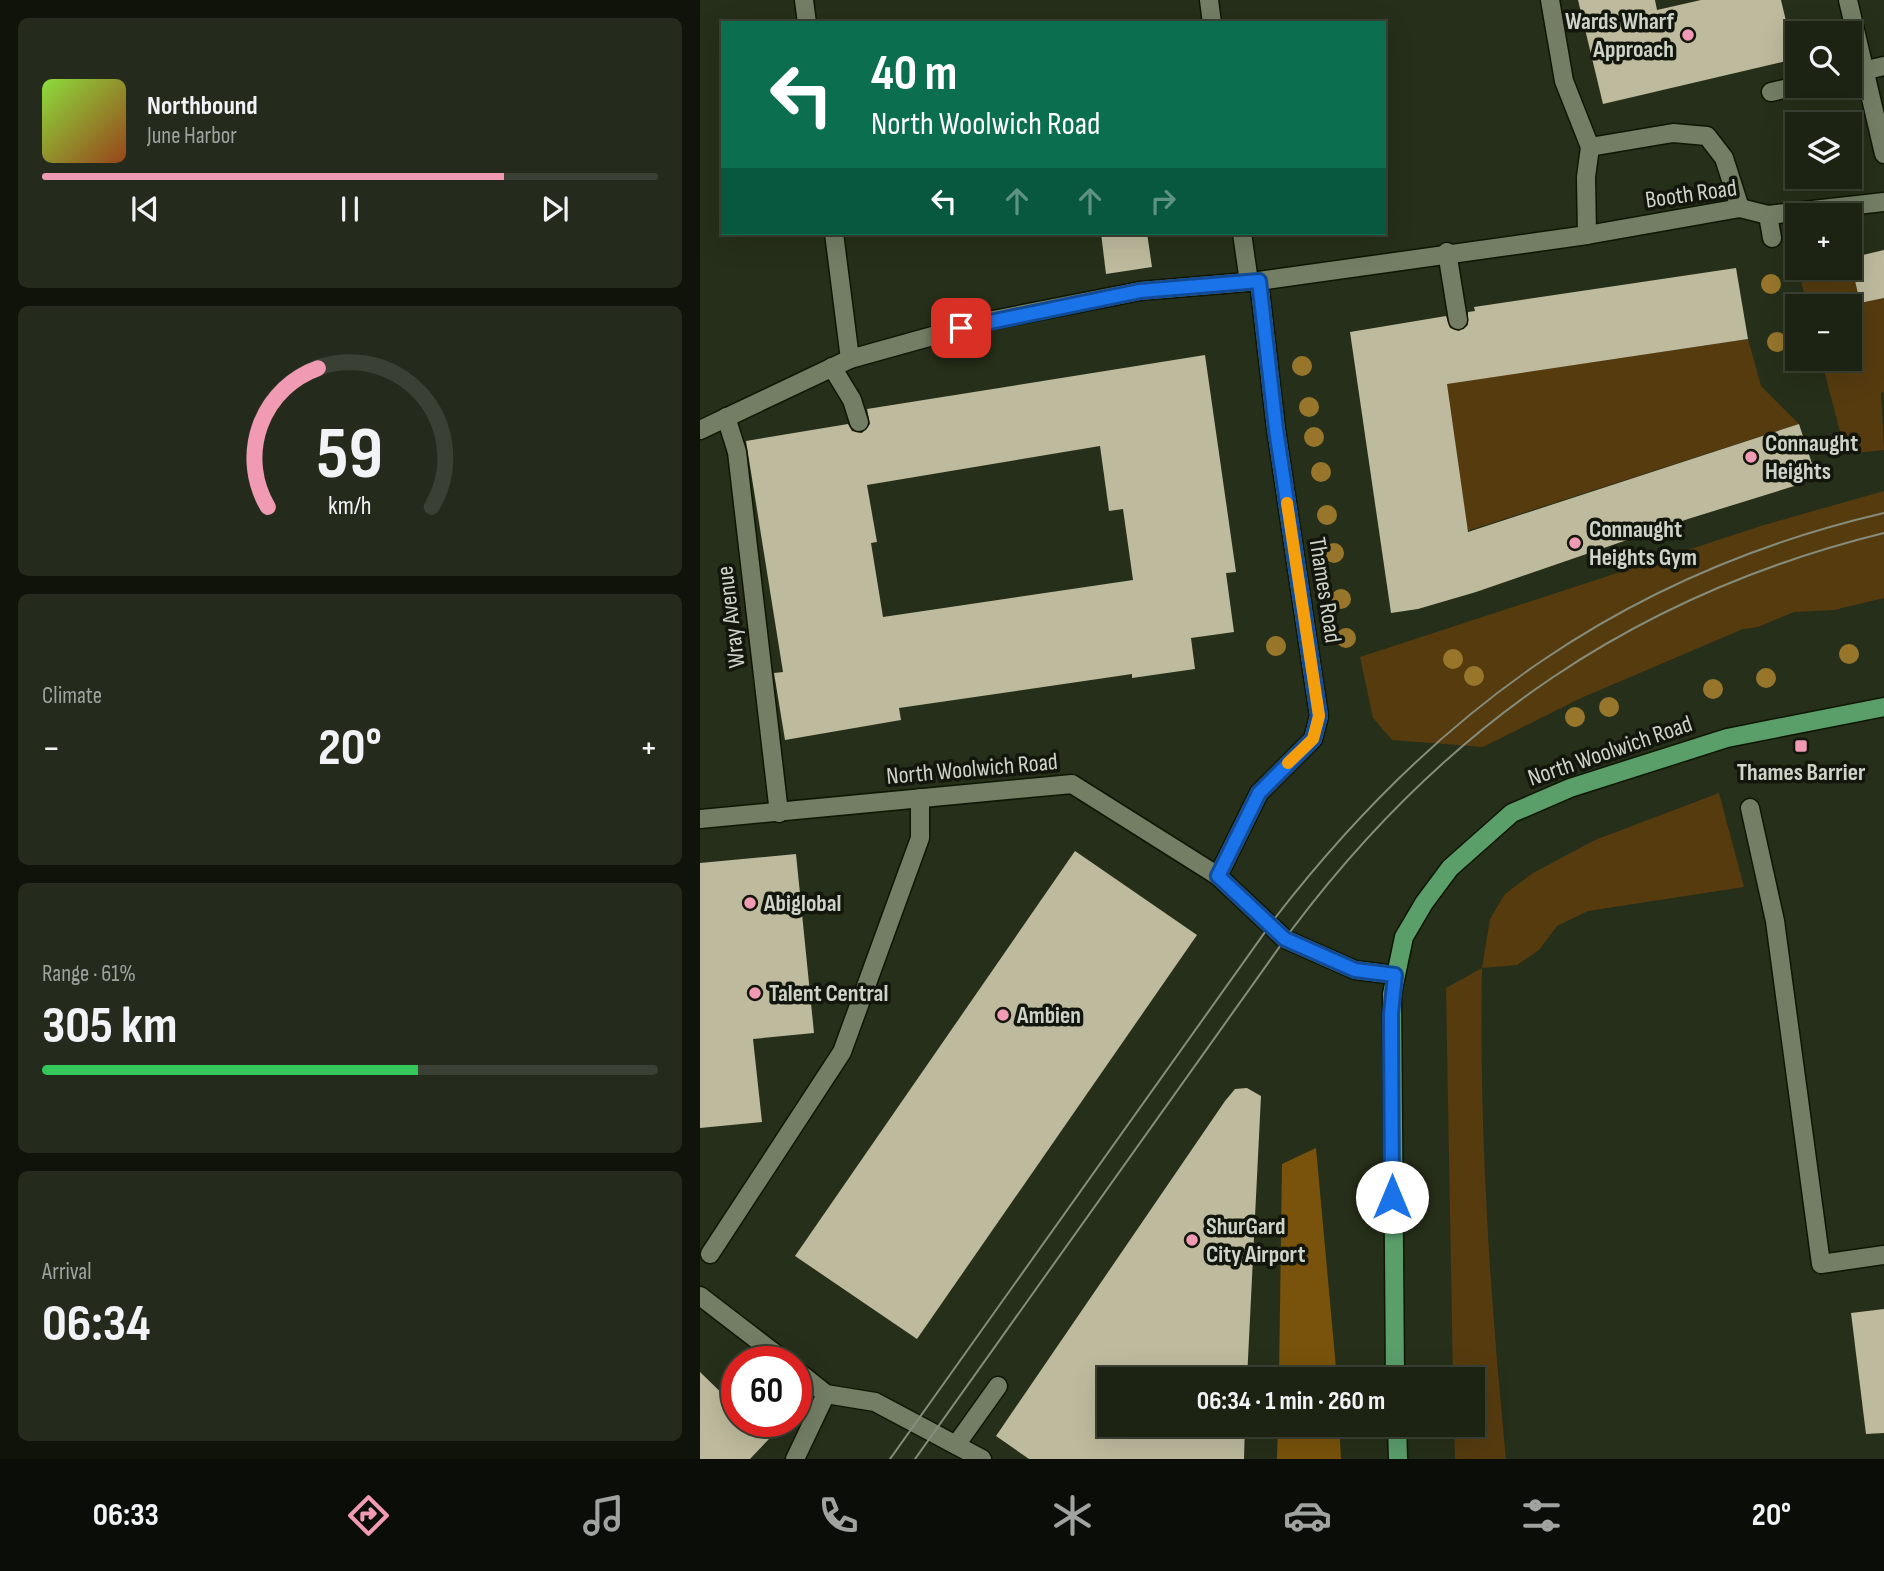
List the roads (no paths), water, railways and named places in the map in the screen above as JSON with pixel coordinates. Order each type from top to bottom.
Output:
[{"type":"main road","name":"North Woolwich Road","points":[[1395,975],[1404,937],[1450,868],[1482,837],[1522,808],[1570,788],[1727,738],[1884,707]]},
{"type":"main road","points":[[1395,975],[1391,1014],[1395,1367]]},
{"type":"main road","points":[[1397,1437],[1398,1459]]},
{"type":"street","points":[[804,0],[807,21]]},
{"type":"street","points":[[1209,0],[1213,21]]},
{"type":"street","points":[[700,430],[850,359],[983,322],[1140,291],[1254,281],[1587,234],[1586,177],[1590,147],[1564,81],[1550,0]]},
{"type":"street","points":[[1848,0],[1851,21]]},
{"type":"street","points":[[1862,71],[1884,66]]},
{"type":"street","points":[[1862,87],[1884,154]]},
{"type":"street","points":[[1772,92],[1785,89]]},
{"type":"street","points":[[1590,147],[1674,133],[1707,136],[1724,158],[1740,208]]},
{"type":"street","name":"Booth Road","points":[[1587,234],[1740,208],[1768,215],[1884,202]]},
{"type":"street","points":[[1768,215],[1772,238]]},
{"type":"street","points":[[834,235],[850,359]]},
{"type":"street","name":"Thames Road","points":[[1218,876],[1259,793],[1313,739],[1319,716],[1254,281],[1242,235]]},
{"type":"street","points":[[1447,252],[1458,320]]},
{"type":"street","points":[[832,367],[852,400],[859,422]]},
{"type":"street","name":"Wray Avenue","points":[[726,417],[737,452],[779,813]]},
{"type":"street","name":"North Woolwich Road","points":[[700,819],[1072,784],[1218,876],[1285,939],[1355,970],[1395,975]]},
{"type":"street","points":[[710,1254],[842,1052],[920,838],[920,798]]},
{"type":"street","points":[[1750,808],[1775,921],[1821,1264],[1884,1255]]},
{"type":"street","points":[[700,1297],[765,1346]]},
{"type":"street","points":[[812,1383],[826,1394],[875,1402],[982,1459]]},
{"type":"street","points":[[956,1445],[998,1386]]},
{"type":"street","points":[[795,1459],[826,1394]]},
{"type":"tram line","points":[[890,1459],[1275,918],[1337,843],[1402,775],[1470,714],[1543,660],[1620,613],[1703,572],[1790,539],[1884,513]]},
{"type":"tram line","points":[[915,1459],[1293,928],[1352,855],[1415,789],[1482,730],[1553,677],[1628,631],[1709,592],[1794,559],[1884,533]]},
{"type":"place","name":"Wards Wharf Approach","points":[[1688,35]]},
{"type":"place","name":"Connaught Heights","points":[[1751,457]]},
{"type":"place","name":"Connaught Heights Gym","points":[[1575,543]]},
{"type":"place","name":"Thames Barrier","points":[[1801,746]]},
{"type":"place","name":"Abiglobal","points":[[750,903]]},
{"type":"place","name":"Talent Central","points":[[755,993]]},
{"type":"place","name":"Ambien","points":[[1003,1015]]},
{"type":"place","name":"ShurGard City Airport","points":[[1192,1240]]}]
